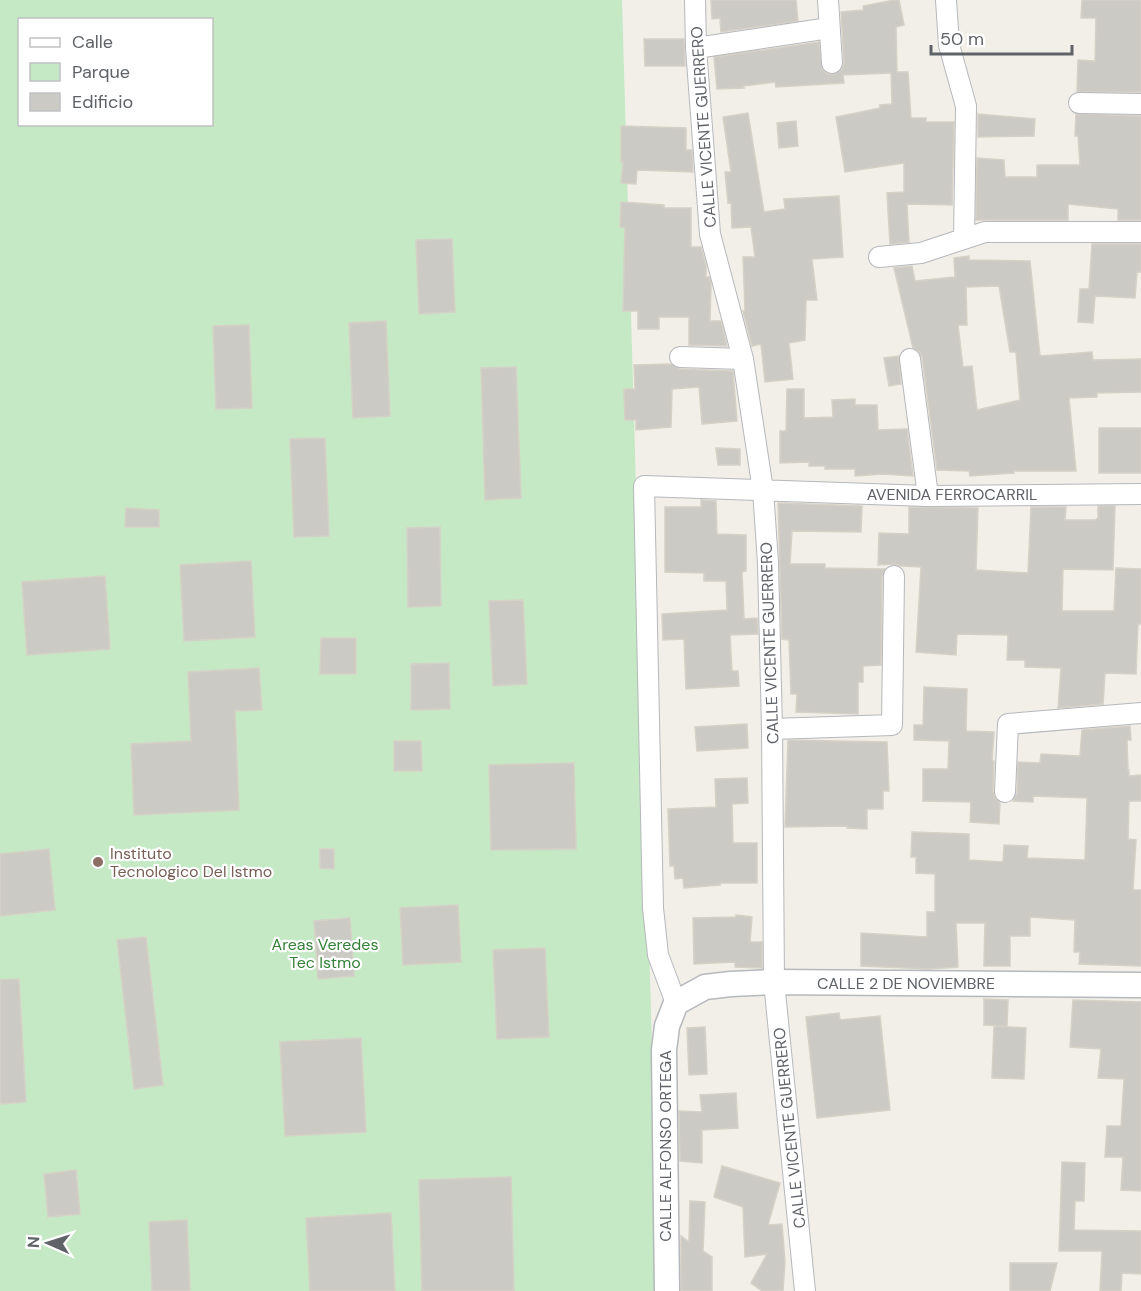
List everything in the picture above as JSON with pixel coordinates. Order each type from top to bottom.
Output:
[{"type":"street","name":"CALLE VICENTE GUERRERO","points":[[695,0],[696,48],[710,234],[743,359],[763,490],[768,563],[772,729],[774,982],[805,1291]]},
{"type":"street","points":[[828,0],[832,63]]},
{"type":"street","points":[[946,0],[950,45],[966,106],[963,240]]},
{"type":"street","points":[[696,48],[829,28]]},
{"type":"street","points":[[1079,103],[1141,104]]},
{"type":"street","points":[[879,257],[921,253],[985,232],[1141,232]]},
{"type":"street","points":[[680,357],[743,359]]},
{"type":"street","points":[[910,359],[928,496]]},
{"type":"street","name":"AVENIDA FERROCARRIL","points":[[676,1003],[658,955],[653,908],[644,486],[928,496],[1141,494]]},
{"type":"street","points":[[772,729],[892,726],[894,576]]},
{"type":"street","points":[[1005,792],[1008,724],[1141,713]]},
{"type":"street","name":"CALLE 2 DE NOVIEMBRE","points":[[676,1003],[705,987],[774,982],[1141,985]]},
{"type":"street","name":"CALLE ALFONSO ORTEGA","points":[[667,1291],[664,1050],[667,1026],[676,1003]]},
{"type":"green space","name":"Areas Veredes Tec Istmo","points":[[0,0],[622,0],[659,1291],[0,1291]]},
{"type":"building","points":[[711,0],[796,0],[798,21],[721,32],[720,18],[712,19]]},
{"type":"building","points":[[899,0],[904,25],[896,27],[897,72],[908,72],[911,118],[926,118],[926,122],[954,122],[952,205],[907,204],[909,242],[890,244],[887,193],[904,192],[904,163],[845,172],[836,117],[892,104],[891,73],[843,75],[844,83],[776,87],[775,82],[743,86],[744,88],[717,89],[714,57],[819,42],[822,69],[833,75],[842,69],[844,63],[841,12],[864,10],[863,6]]},
{"type":"building","points":[[1082,0],[1141,0],[1141,92],[1077,92],[1078,60],[1095,61],[1096,18],[1081,18]]},
{"type":"building","points":[[644,39],[684,39],[685,66],[645,66]]},
{"type":"building","points":[[748,113],[764,212],[785,209],[784,199],[839,196],[843,257],[812,259],[817,300],[806,300],[805,340],[789,343],[793,379],[765,382],[761,344],[752,346],[743,311],[745,311],[743,257],[755,257],[751,227],[732,228],[731,202],[728,203],[725,172],[731,172],[723,117]]},
{"type":"building","points":[[978,114],[1035,119],[1034,136],[978,137]]},
{"type":"building","points":[[1076,114],[1141,116],[1141,220],[1118,220],[1118,209],[1068,204],[1068,220],[976,220],[977,158],[1004,160],[1005,177],[1037,177],[1037,165],[1080,165],[1078,136],[1075,136]]},
{"type":"building","points":[[796,121],[798,146],[779,148],[777,123]]},
{"type":"building","points":[[621,126],[686,128],[686,150],[692,150],[693,172],[637,170],[636,184],[621,183],[623,162],[621,162]]},
{"type":"building","points":[[621,202],[664,205],[664,208],[691,208],[691,247],[701,247],[706,265],[706,277],[709,277],[711,284],[710,321],[721,321],[727,346],[689,345],[689,317],[659,317],[659,329],[638,329],[638,311],[623,311],[625,228],[620,227]]},
{"type":"building","points":[[452,239],[455,312],[419,314],[416,240]]},
{"type":"building","points":[[1092,244],[1141,244],[1141,272],[1137,272],[1135,298],[1095,296],[1093,323],[1078,322],[1080,289],[1089,289]]},
{"type":"building","points":[[969,256],[969,260],[1030,261],[1040,356],[1092,352],[1093,360],[1141,359],[1141,392],[1097,393],[1097,397],[1069,398],[1076,471],[1014,471],[1014,473],[970,476],[969,471],[937,470],[922,357],[919,351],[913,348],[894,268],[912,266],[915,281],[955,277],[954,258]],"holes":[[[999,286],[1010,352],[1016,352],[1020,400],[977,410],[972,366],[963,367],[958,325],[967,325],[966,287]]]},
{"type":"building","points":[[386,321],[390,416],[353,418],[349,323]]},
{"type":"building","points":[[249,325],[252,408],[216,409],[213,326]]},
{"type":"building","points":[[899,356],[901,384],[889,386],[884,358]]},
{"type":"building","points":[[671,364],[680,369],[733,371],[737,421],[702,424],[699,387],[672,389],[671,427],[636,430],[636,420],[625,420],[624,389],[635,389],[634,365]]},
{"type":"building","points":[[516,367],[521,498],[485,500],[481,368]]},
{"type":"building","points":[[787,389],[804,389],[804,418],[833,417],[832,400],[855,399],[855,405],[877,405],[878,430],[907,429],[913,476],[882,474],[855,476],[855,469],[825,469],[825,466],[809,466],[809,462],[780,463],[780,431],[786,431]]},
{"type":"building","points":[[1099,428],[1141,428],[1141,473],[1099,473]]},
{"type":"building","points":[[325,438],[329,536],[294,537],[290,439]]},
{"type":"building","points":[[716,448],[740,449],[740,465],[718,465]]},
{"type":"building","points":[[701,500],[716,501],[717,534],[746,535],[746,571],[742,572],[744,619],[757,618],[758,634],[730,635],[732,671],[738,671],[739,686],[686,689],[684,639],[663,640],[662,614],[727,610],[726,581],[704,581],[704,573],[665,572],[665,507],[701,507]]},
{"type":"building","points":[[778,503],[862,506],[861,532],[792,531],[790,564],[825,564],[825,568],[885,569],[882,576],[881,665],[863,666],[863,682],[858,682],[858,714],[796,712],[797,694],[791,694],[789,640],[782,639]]},
{"type":"building","points":[[1098,506],[1115,506],[1113,570],[1063,569],[1062,611],[1114,611],[1116,568],[1141,569],[1141,624],[1138,624],[1136,674],[1105,673],[1103,704],[1058,708],[1061,668],[1025,667],[1025,660],[1007,660],[1008,635],[957,634],[956,655],[916,652],[921,567],[878,565],[879,533],[909,534],[909,507],[978,508],[976,570],[1028,573],[1031,507],[1066,507],[1065,520],[1095,520],[1098,518]]},
{"type":"building","points":[[126,508],[159,510],[159,527],[125,527]]},
{"type":"building","points":[[440,527],[441,606],[408,607],[407,528]]},
{"type":"building","points":[[251,561],[255,637],[184,641],[180,565]]},
{"type":"building","points":[[105,576],[110,649],[27,655],[22,582]]},
{"type":"building","points":[[523,600],[527,684],[493,686],[489,601]]},
{"type":"building","points":[[321,638],[356,638],[356,674],[320,674]]},
{"type":"building","points":[[449,663],[450,709],[411,710],[411,664]]},
{"type":"building","points":[[259,668],[262,710],[235,711],[239,810],[134,815],[131,744],[191,741],[188,672]]},
{"type":"building","points":[[924,687],[967,689],[966,731],[994,732],[993,791],[1000,803],[999,824],[970,822],[971,802],[923,801],[923,769],[948,769],[949,741],[914,740],[914,725],[923,725]]},
{"type":"building","points":[[747,724],[748,748],[697,751],[695,727]]},
{"type":"building","points":[[1130,726],[1131,740],[1127,740],[1129,776],[1141,775],[1141,801],[1129,801],[1128,839],[1136,840],[1133,890],[1141,890],[1141,966],[1079,964],[1080,952],[1074,952],[1075,920],[1030,917],[1030,936],[1010,936],[1010,966],[984,966],[985,923],[956,923],[958,967],[929,969],[861,966],[861,933],[927,937],[927,912],[935,912],[935,874],[916,873],[916,857],[911,857],[912,832],[969,834],[969,860],[1003,862],[1004,845],[1028,846],[1027,858],[1085,860],[1087,798],[1033,796],[1033,802],[1013,801],[1017,793],[1018,762],[1040,763],[1041,754],[1080,756],[1082,730]]},
{"type":"building","points":[[788,740],[887,742],[889,791],[883,791],[883,809],[867,809],[867,829],[847,828],[847,826],[785,827]]},
{"type":"building","points":[[394,741],[421,741],[422,771],[394,771]]},
{"type":"building","points":[[574,763],[576,849],[491,850],[489,765]]},
{"type":"building","points":[[747,778],[748,803],[732,804],[733,843],[757,843],[757,883],[720,883],[720,885],[684,888],[683,878],[675,879],[674,866],[670,866],[668,809],[716,807],[715,779]]},
{"type":"building","points":[[49,849],[55,910],[0,916],[0,854]]},
{"type":"building","points":[[320,849],[334,849],[334,869],[320,868]]},
{"type":"building","points":[[458,905],[461,962],[403,965],[400,908]]},
{"type":"building","points":[[736,915],[752,917],[750,942],[762,942],[762,968],[735,967],[735,962],[694,964],[693,918],[736,917]]},
{"type":"building","points":[[350,918],[354,976],[318,979],[314,921]]},
{"type":"building","points":[[146,937],[163,1085],[134,1089],[117,940]]},
{"type":"building","points":[[545,948],[549,1037],[497,1039],[493,950]]},
{"type":"building","points":[[19,979],[26,1102],[0,1104],[0,980]]},
{"type":"building","points":[[984,999],[1008,1000],[1007,1026],[984,1025]]},
{"type":"building","points":[[1073,1000],[1141,1002],[1141,1191],[1121,1190],[1123,1157],[1105,1157],[1107,1126],[1121,1126],[1124,1079],[1098,1078],[1101,1049],[1070,1047]]},
{"type":"building","points":[[839,1013],[840,1020],[880,1016],[890,1110],[817,1118],[806,1017]]},
{"type":"building","points":[[994,1026],[1026,1028],[1024,1079],[992,1078]]},
{"type":"building","points":[[705,1027],[707,1074],[689,1075],[687,1028]]},
{"type":"building","points":[[361,1038],[366,1132],[285,1136],[280,1042]]},
{"type":"building","points":[[736,1093],[738,1128],[702,1130],[702,1163],[680,1161],[679,1111],[702,1112],[700,1095]]},
{"type":"building","points":[[1062,1162],[1085,1163],[1084,1201],[1075,1201],[1074,1230],[1141,1231],[1141,1274],[1122,1273],[1121,1291],[1100,1291],[1102,1251],[1059,1251]]},
{"type":"building","points":[[722,1166],[780,1183],[768,1225],[782,1224],[785,1262],[783,1291],[762,1291],[751,1283],[767,1254],[745,1257],[743,1207],[714,1197]]},
{"type":"building","points":[[76,1170],[80,1214],[48,1217],[44,1174]]},
{"type":"building","points":[[511,1177],[514,1291],[422,1291],[419,1180]]},
{"type":"building","points":[[690,1201],[705,1202],[703,1251],[712,1257],[712,1291],[681,1291],[681,1236],[689,1242]]},
{"type":"building","points":[[391,1213],[395,1291],[310,1291],[306,1218]]},
{"type":"building","points":[[187,1220],[190,1291],[152,1291],[149,1222]]},
{"type":"building","points":[[1010,1263],[1057,1263],[1050,1291],[1010,1291]]},
{"type":"place","name":"Instituto Tecnologico Del Istmo","points":[[98,862]]}]
